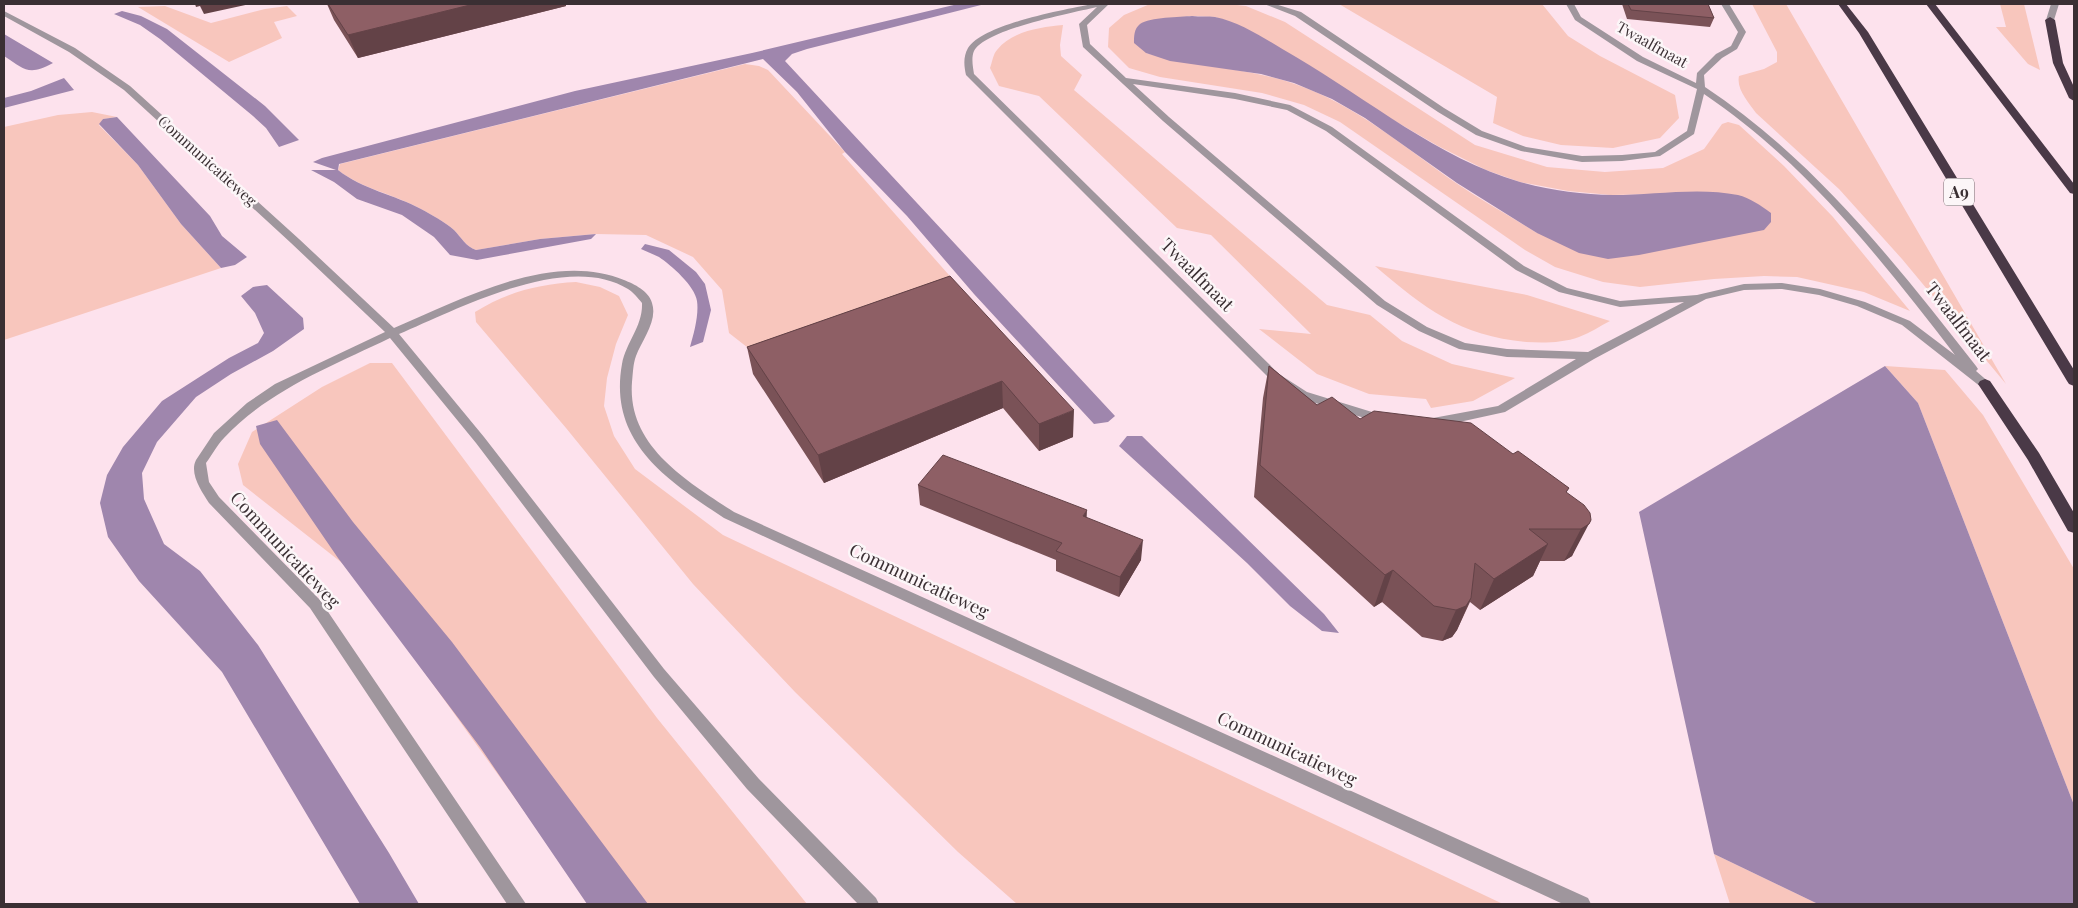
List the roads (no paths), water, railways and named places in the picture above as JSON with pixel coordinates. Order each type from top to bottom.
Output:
[{"type":"highway","name":"A9","points":[[1842,4],[1863,32],[2074,381]]},
{"type":"highway","points":[[1930,4],[2074,191]]},
{"type":"highway","points":[[2050,20],[2058,62],[2074,98]]},
{"type":"highway","points":[[1985,384],[2034,457],[2074,526]]},
{"type":"street","name":"Twaalfmaat","points":[[1101,4],[995,33],[973,46],[967,61],[970,75],[1275,377],[1303,395],[1375,419],[1394,420]]},
{"type":"street","name":"Twaalfmaat","points":[[1105,4],[1083,24],[1086,46],[1166,119],[1381,303],[1423,330],[1462,346],[1508,354],[1590,356]]},
{"type":"street","name":"Twaalfmaat","points":[[1268,4],[1298,14],[1441,110],[1479,133],[1524,149],[1582,159],[1622,158],[1657,154],[1691,132],[1701,88],[1700,75],[1719,56],[1734,47],[1742,32],[1726,4]]},
{"type":"street","name":"Twaalfmaat","points":[[1570,4],[1578,18],[1640,58],[1701,88],[1744,117],[1784,152],[1835,203],[1905,283],[1985,384]]},
{"type":"street","points":[[2047,4],[2050,20]]},
{"type":"street","points":[[2050,20],[2055,4]]},
{"type":"street","name":"Communicatieweg","points":[[4,13],[72,50],[126,88],[288,234],[392,333],[480,440],[659,673],[753,784],[870,904]]},
{"type":"street","name":"Twaalfmaat","points":[[1125,80],[1236,96],[1290,108],[1329,129],[1520,268],[1563,290],[1620,304],[1702,297],[1744,287],[1782,286],[1820,292],[1845,299],[1906,323],[1985,384]]},
{"type":"street","name":"Communicatieweg","points":[[517,904],[315,604],[214,500],[203,483],[200,462],[218,436],[251,406],[279,387],[392,333],[483,295],[531,279],[569,273],[608,277],[633,287],[647,302],[647,317],[628,363],[626,404],[641,444],[675,479],[729,515],[1582,904]]},
{"type":"street","name":"Twaalfmaat","points":[[1422,421],[1441,422],[1501,410],[1590,356],[1702,297]]}]
